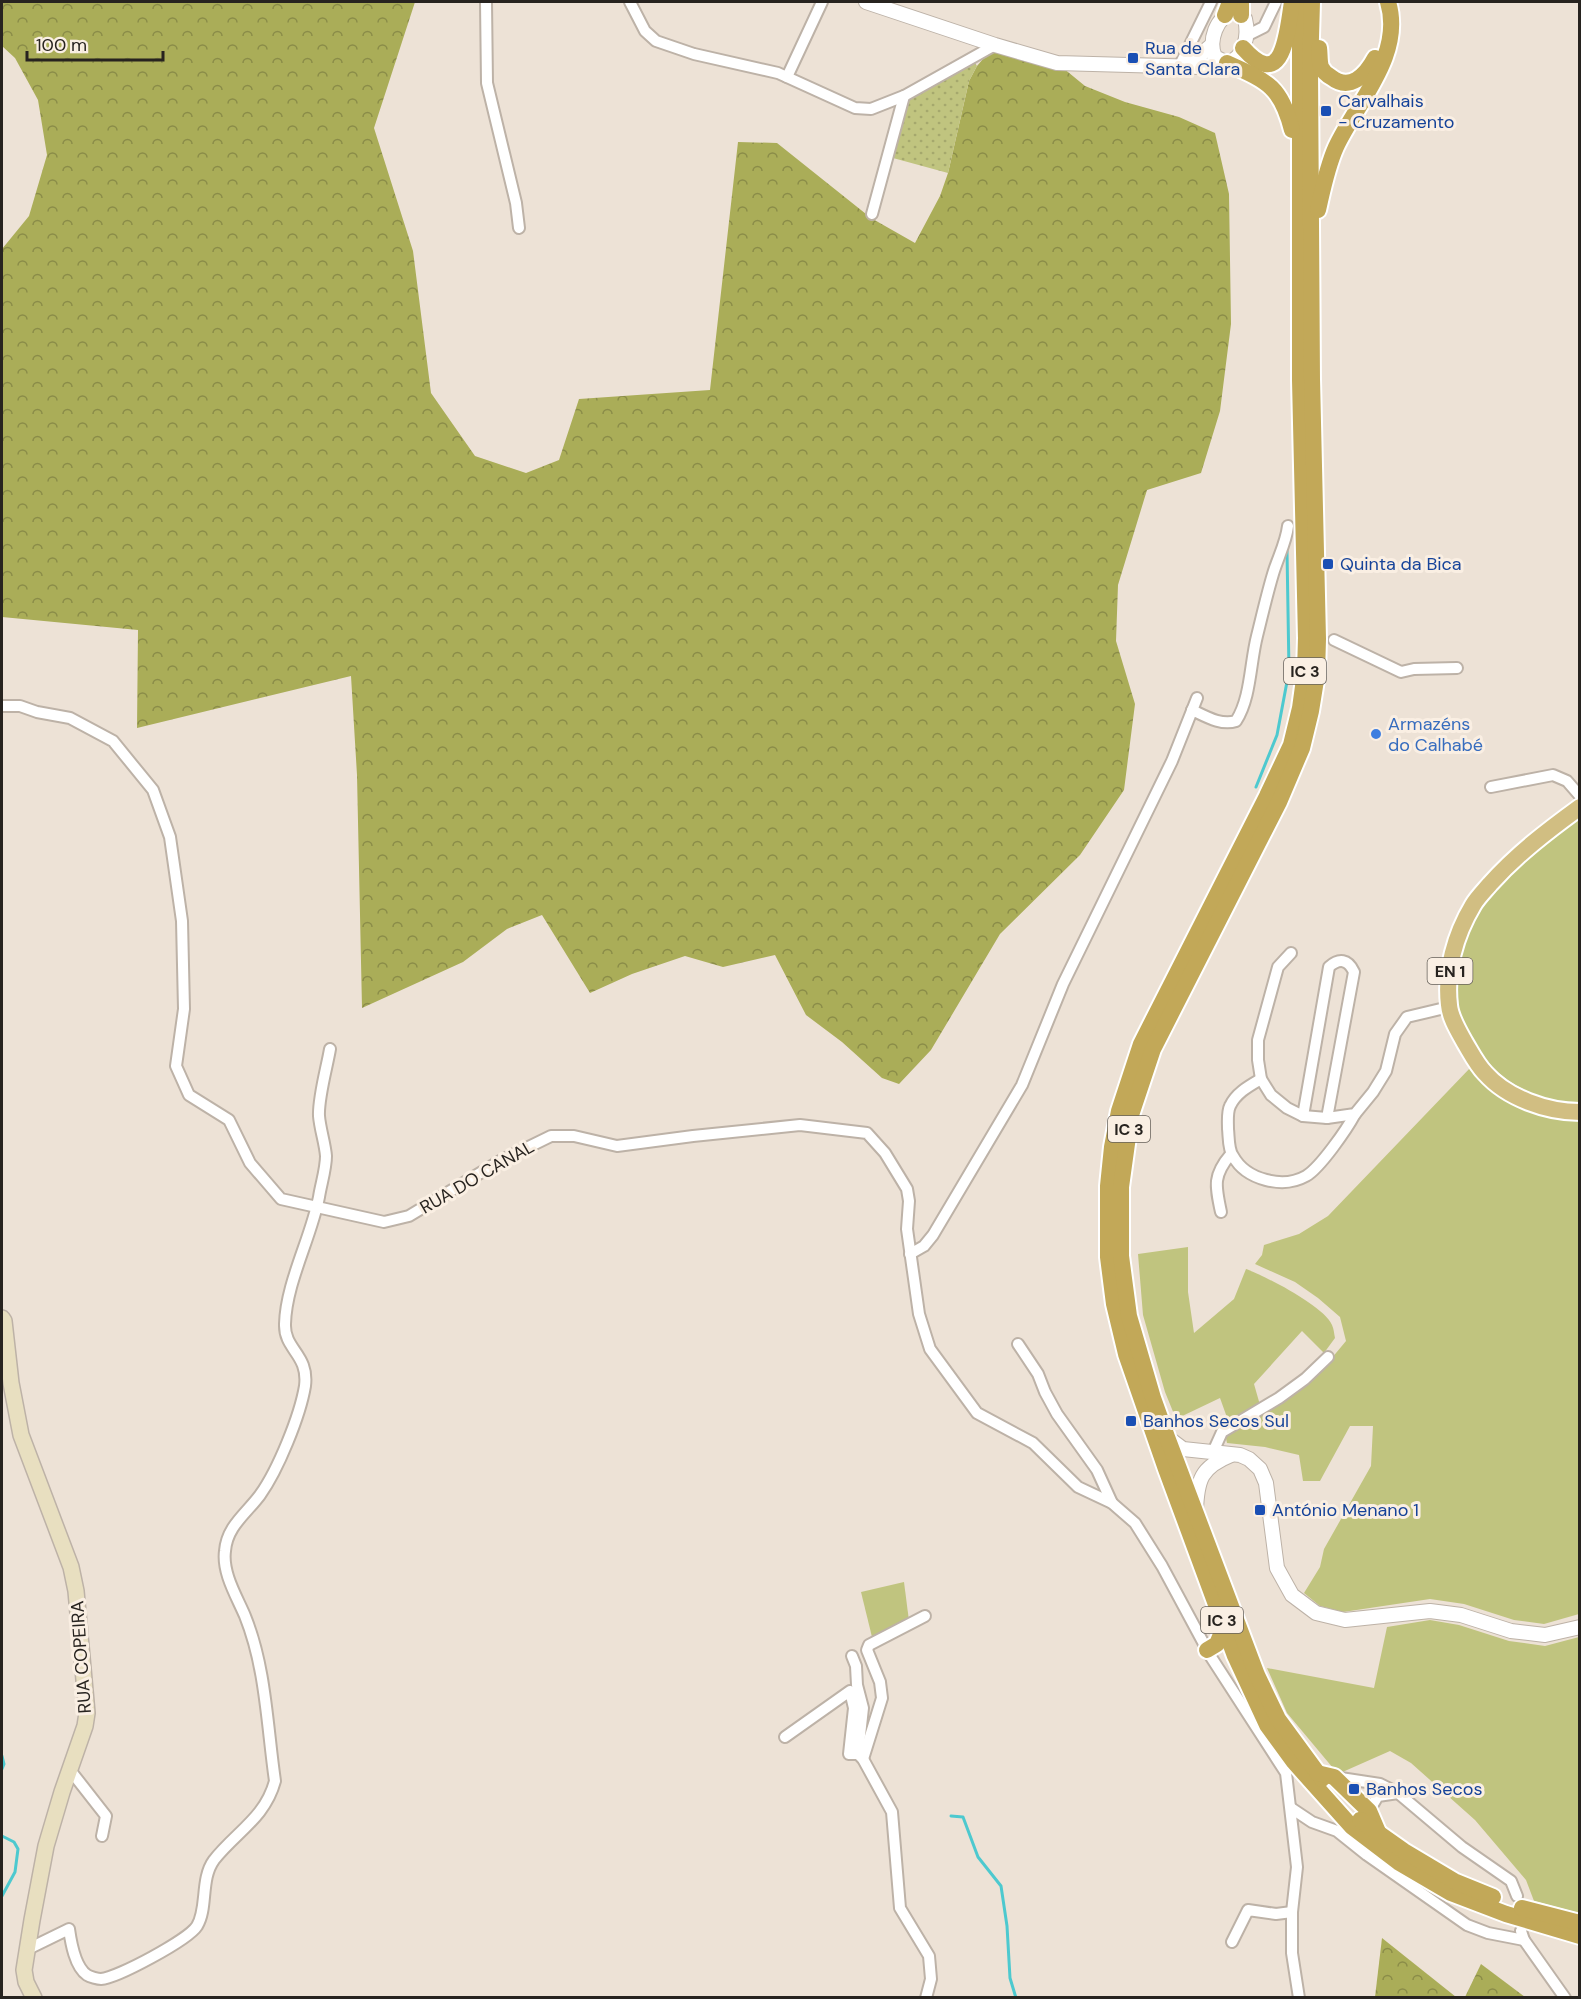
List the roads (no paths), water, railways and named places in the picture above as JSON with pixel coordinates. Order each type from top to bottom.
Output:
[{"type":"highway","points":[[1245,42],[1263,64],[1271,64],[1278,59],[1284,46],[1292,2]]},
{"type":"highway","name":"IC 3","points":[[1299,2],[1300,380],[1306,638],[1305,672],[1300,708],[1291,745],[1267,796],[1141,1044],[1119,1112],[1108,1186],[1108,1257],[1114,1304],[1124,1346],[1166,1469],[1235,1656],[1267,1725],[1293,1762],[1352,1827],[1398,1862],[1452,1893],[1506,1914],[1580,1936]]},
{"type":"highway","name":"IC 3","points":[[1312,2],[1312,379],[1317,674],[1302,748],[1279,802],[1153,1048],[1131,1115],[1121,1187],[1121,1256],[1130,1316],[1153,1398],[1257,1675],[1278,1719],[1317,1773],[1359,1819],[1404,1851],[1456,1882],[1511,1904],[1580,1923]]},
{"type":"highway","points":[[1312,25],[1320,52],[1321,67],[1327,75],[1344,83],[1355,82],[1365,74],[1381,43],[1382,27],[1378,2]]},
{"type":"highway","points":[[1312,234],[1327,171],[1336,147],[1385,58],[1390,36],[1388,2]]},
{"type":"highway","points":[[1224,63],[1263,80],[1279,95],[1287,110],[1299,154]]},
{"type":"highway","points":[[1209,1653],[1217,1644],[1224,1627]]},
{"type":"highway","points":[[1209,1653],[1220,1652],[1235,1656]]},
{"type":"highway","points":[[1317,1773],[1334,1777],[1369,1811],[1378,1832]]},
{"type":"main road","name":"EN 1","points":[[1580,807],[1532,842],[1500,873],[1474,903],[1464,920],[1453,951],[1449,981],[1449,1007],[1457,1029],[1485,1073],[1501,1087],[1542,1106],[1567,1112],[1580,1112]]},
{"type":"main road","name":"RUA COPEIRA","points":[[2,1318],[21,1435],[71,1568],[76,1590],[87,1713],[85,1726],[46,1846],[26,1950],[24,1970],[26,1982],[34,1998]]},
{"type":"street","points":[[486,2],[487,83],[516,203],[519,228]]},
{"type":"street","points":[[630,2],[645,32],[656,41],[694,54],[778,73],[855,108],[871,109],[904,96],[995,45]]},
{"type":"street","points":[[787,77],[822,2]]},
{"type":"street","points":[[866,2],[1057,63],[1208,66],[1234,61],[1245,42],[1264,27],[1276,2]]},
{"type":"street","points":[[1184,65],[1211,2]]},
{"type":"street","points":[[1224,63],[1215,57],[1212,45],[1220,21],[1236,10]]},
{"type":"street","points":[[1236,10],[1260,20],[1271,15]]},
{"type":"street","points":[[1236,10],[1245,42]]},
{"type":"street","points":[[1184,65],[1212,45]]},
{"type":"street","points":[[872,214],[904,96]]},
{"type":"street","points":[[1192,710],[1212,720],[1228,723],[1236,721],[1246,693],[1257,635],[1288,525]]},
{"type":"street","points":[[1334,640],[1401,672],[1414,669],[1457,668]]},
{"type":"street","points":[[910,1254],[924,1246],[933,1235],[1022,1085],[1062,984],[1172,761],[1197,698]]},
{"type":"street","name":"RUA DO CANAL","points":[[2,706],[12,705],[70,718],[113,741],[153,790],[170,837],[182,921],[184,1010],[176,1066],[189,1095],[229,1120],[250,1163],[281,1199],[384,1222],[409,1216],[500,1161],[551,1136],[574,1136],[617,1146],[800,1125],[867,1133],[885,1153],[907,1189],[909,1201],[907,1230],[910,1254],[919,1314],[930,1349],[977,1413],[1033,1443],[1078,1487],[1112,1503],[1135,1523],[1162,1566],[1209,1653],[1286,1773],[1297,1867],[1292,1912],[1292,1953],[1299,1998]]},
{"type":"street","points":[[1491,787],[1553,775],[1567,781],[1580,796]]},
{"type":"street","points":[[1291,952],[1278,967],[1258,1040],[1261,1079],[1271,1095],[1287,1108],[1303,1116],[1327,1118],[1355,1114]]},
{"type":"street","points":[[1303,1116],[1329,968],[1336,961],[1344,960],[1351,964],[1354,972],[1327,1118]]},
{"type":"street","points":[[1261,1079],[1237,1096],[1229,1108],[1231,1154],[1237,1163],[1259,1178],[1280,1182],[1292,1181],[1307,1175],[1344,1134],[1355,1114],[1386,1071],[1395,1034],[1407,1017],[1449,1007]]},
{"type":"street","points":[[26,1950],[69,1929],[81,1968],[88,1976],[101,1979],[180,1942],[197,1926],[205,1881],[213,1861],[264,1807],[271,1796],[275,1781],[261,1667],[254,1638],[227,1573],[224,1552],[237,1520],[260,1496],[272,1477],[305,1386],[305,1368],[298,1352],[287,1340],[286,1308],[317,1207],[326,1158],[319,1114],[330,1049]]},
{"type":"street","points":[[1221,1212],[1216,1186],[1217,1176],[1219,1168],[1231,1154]]},
{"type":"street","points":[[1018,1344],[1038,1374],[1057,1414],[1097,1470],[1112,1503]]},
{"type":"street","points":[[1213,1452],[1222,1432],[1279,1398],[1305,1379],[1328,1357]]},
{"type":"street","points":[[1167,1437],[1183,1449],[1240,1455],[1260,1469],[1266,1483],[1277,1568],[1292,1595],[1316,1613],[1345,1620],[1430,1611],[1461,1615],[1512,1631],[1545,1635],[1580,1627]]},
{"type":"street","points":[[1196,1515],[1199,1480],[1208,1468],[1232,1455]]},
{"type":"street","points":[[861,1756],[882,1698],[880,1682],[867,1650],[868,1645],[925,1616]]},
{"type":"street","points":[[852,1656],[856,1666],[857,1685],[863,1708],[861,1756],[892,1812],[900,1908],[929,1956],[930,1979],[926,1998]]},
{"type":"street","points":[[785,1737],[850,1692],[854,1708],[849,1754],[861,1756]]},
{"type":"street","points":[[70,1770],[106,1816],[102,1836]]},
{"type":"street","points":[[1334,1777],[1380,1784],[1398,1792],[1462,1847],[1511,1881],[1517,1896]]},
{"type":"street","points":[[1369,1811],[1378,1796],[1398,1792]]},
{"type":"street","points":[[1291,1808],[1312,1822],[1337,1831],[1367,1855],[1467,1925],[1488,1933],[1522,1935],[1565,1998]]},
{"type":"street","points":[[1232,1942],[1248,1910],[1276,1914],[1292,1912]]},
{"type":"waterway","points":[[1256,787],[1277,735],[1289,671],[1287,551]]},
{"type":"waterway","points":[[2,1756],[4,1764],[2,1769]]},
{"type":"waterway","points":[[951,1816],[963,1817],[978,1857],[1001,1886],[1007,1926],[1010,1978],[1016,1998]]},
{"type":"waterway","points":[[2,1836],[14,1842],[18,1849],[15,1872],[2,1896]]},
{"type":"place","name":"Rua de Santa Clara","points":[[1133,58]]},
{"type":"place","name":"Carvalhais - Cruzamento","points":[[1326,111]]},
{"type":"place","name":"Quinta da Bica","points":[[1328,564]]},
{"type":"place","name":"Armazéns do Calhabé","points":[[1376,734]]},
{"type":"place","name":"Banhos Secos Sul","points":[[1131,1421]]},
{"type":"place","name":"António Menano 1","points":[[1260,1510]]},
{"type":"place","name":"Banhos Secos","points":[[1354,1789]]}]
